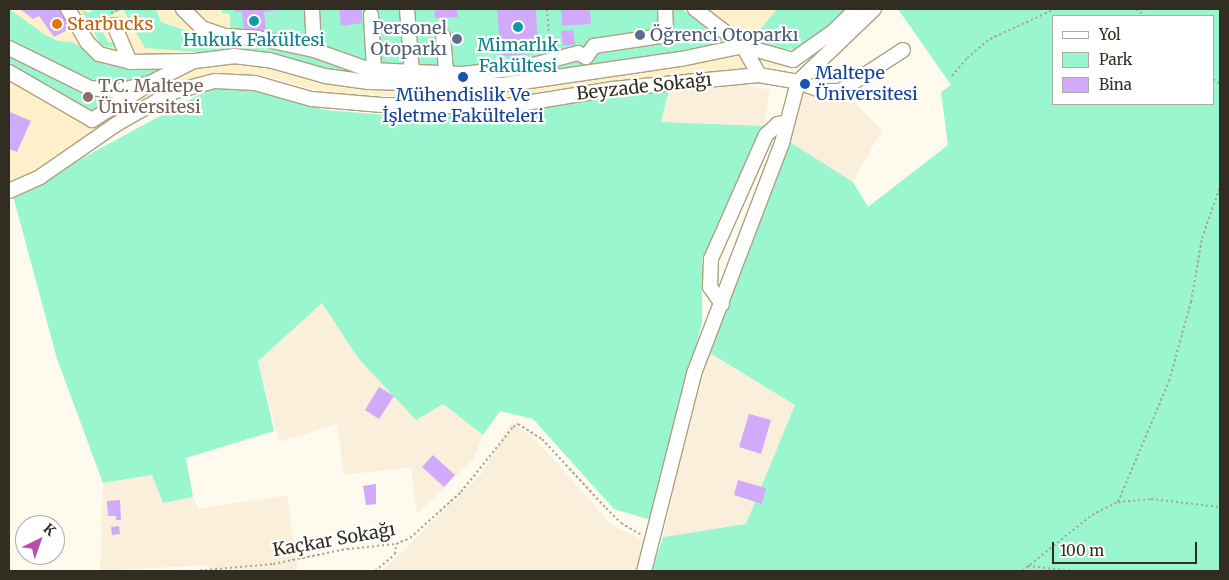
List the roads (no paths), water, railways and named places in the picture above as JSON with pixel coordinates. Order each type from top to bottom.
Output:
[{"type":"street","points":[[68,9],[79,29],[99,54],[130,62],[195,61],[234,56],[270,60],[325,76],[369,82],[502,85],[681,59],[743,46]]},
{"type":"street","points":[[183,9],[202,28],[225,36],[258,38],[314,50],[374,70],[412,73],[446,73],[522,68],[578,53],[586,57],[594,46],[661,36],[666,33],[665,9]]},
{"type":"street","points":[[312,9],[314,50]]},
{"type":"street","points":[[407,9],[412,73]]},
{"type":"street","points":[[695,9],[743,46],[793,60],[834,31],[856,9]]},
{"type":"street","points":[[644,571],[694,374],[722,304],[788,122],[798,82],[874,9]]},
{"type":"street","points":[[371,15],[374,70]]},
{"type":"street","points":[[114,25],[130,62]]},
{"type":"street","points":[[442,36],[446,73]]},
{"type":"street","points":[[743,46],[759,75]]},
{"type":"street","points":[[9,48],[90,88],[118,91],[150,82]]},
{"type":"street","name":"Beyzade Sokağı","points":[[9,191],[40,177],[114,125],[173,92],[215,81],[256,83],[311,99],[382,105],[501,107],[612,89],[759,75],[798,82],[824,91],[840,91],[903,50]]},
{"type":"street","points":[[9,72],[92,120],[150,82],[195,61]]},
{"type":"street","points":[[722,304],[710,287],[711,259],[766,136],[778,124],[788,122]]},
{"type":"place","name":"Hukuk Fakültesi","points":[[254,21]]},
{"type":"place","name":"Starbucks","points":[[57,24]]},
{"type":"place","name":"Mimarlık Fakültesi","points":[[518,27]]},
{"type":"place","name":"Öğrenci Otoparkı","points":[[640,35]]},
{"type":"place","name":"Personel Otoparkı","points":[[457,39]]},
{"type":"place","name":"Mühendislik Ve İşletme Fakülteleri","points":[[463,77]]},
{"type":"place","name":"Maltepe Üniversitesi","points":[[805,84]]},
{"type":"place","name":"T.C. Maltepe Üniversitesi","points":[[88,97]]}]
